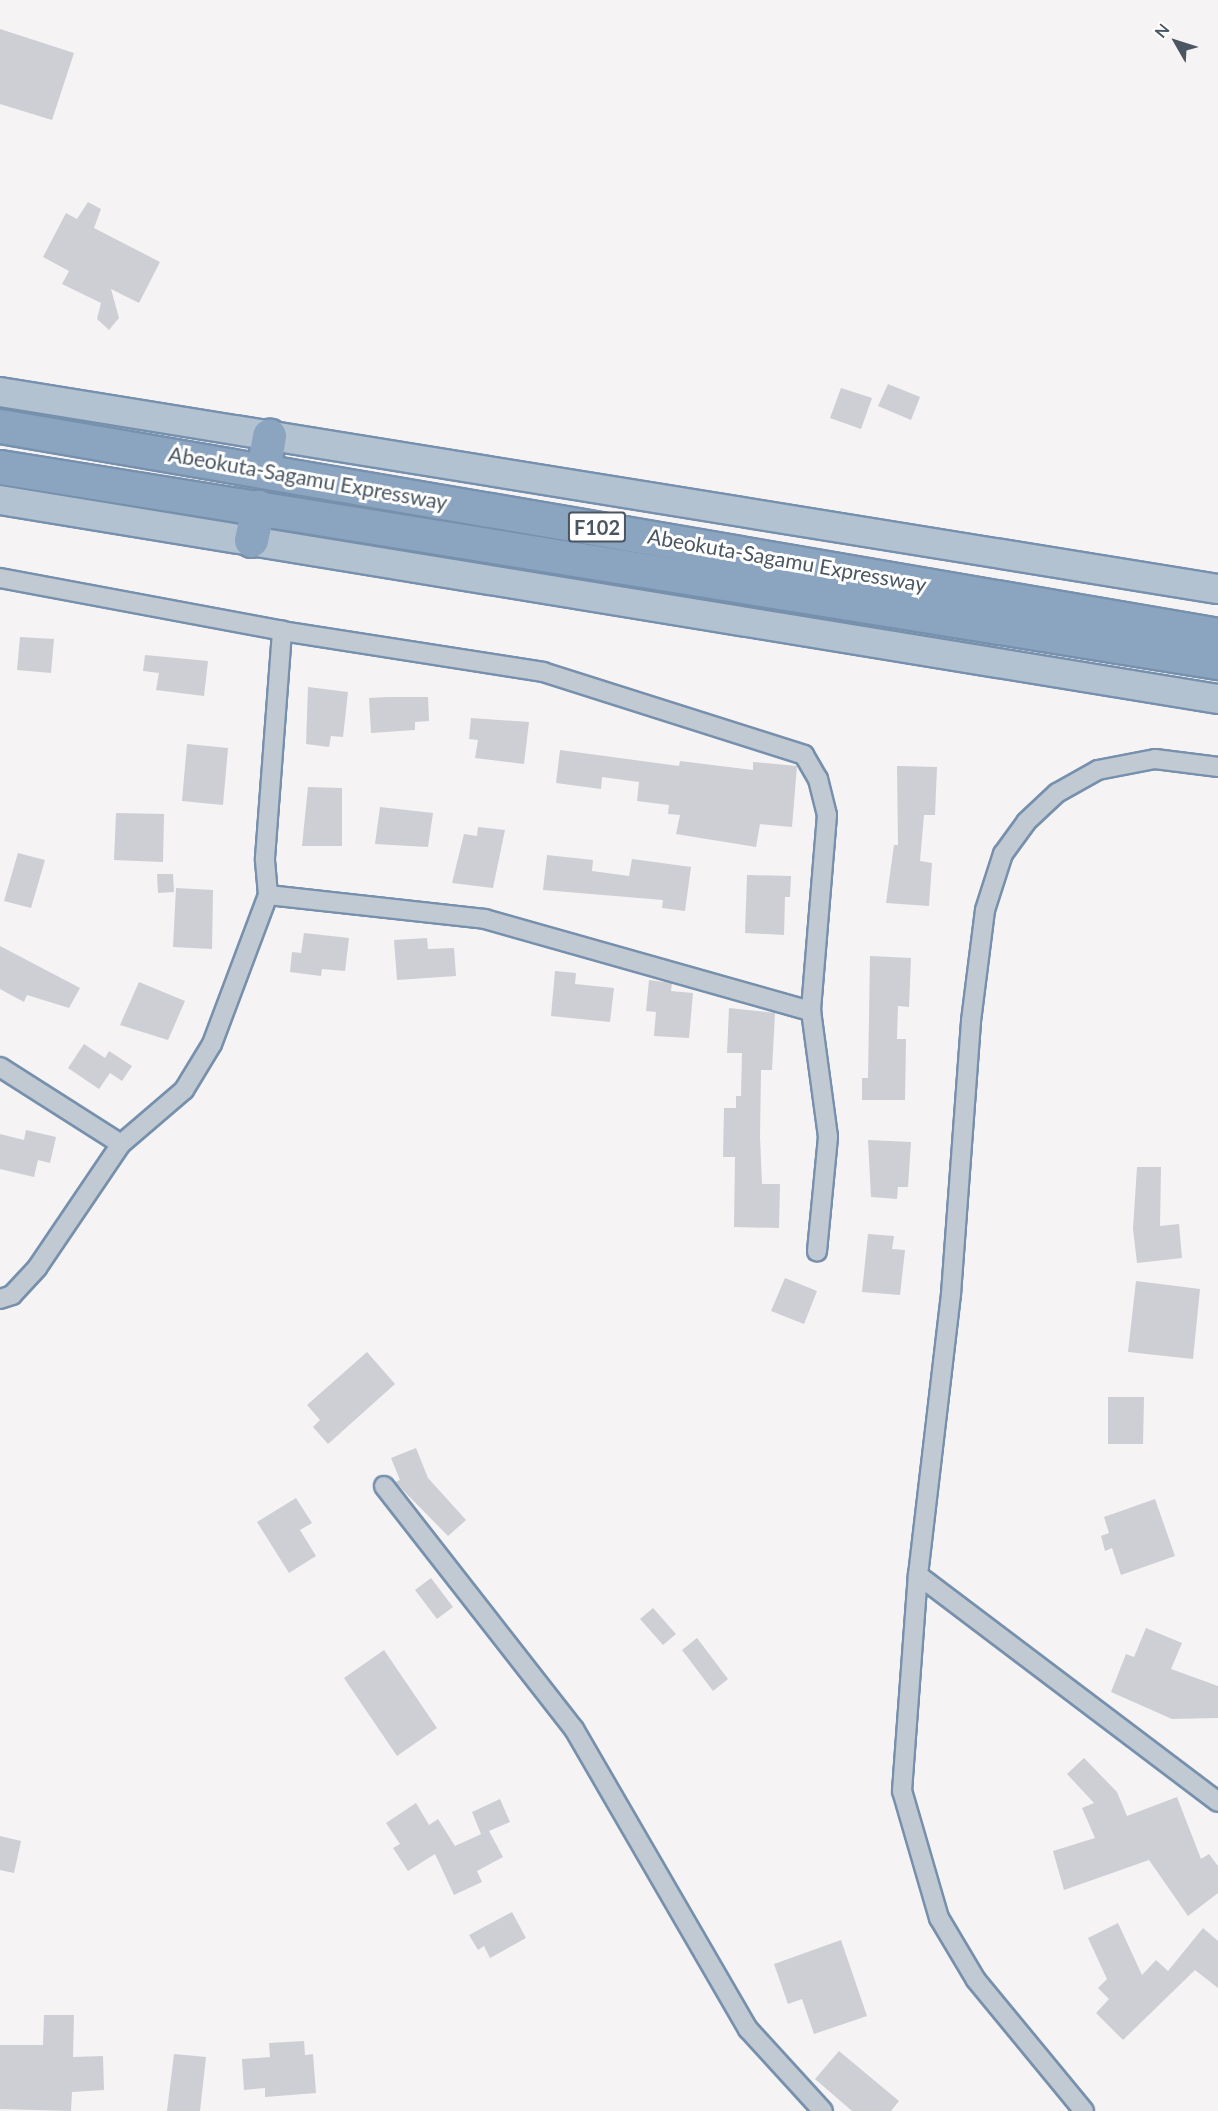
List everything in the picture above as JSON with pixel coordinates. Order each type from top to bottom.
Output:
[{"type":"highway","name":"Abeokuta-Sagamu Expressway","points":[[0,426],[263,470],[1204,646]]},
{"type":"highway","points":[[263,470],[269,436]]},
{"type":"highway","name":"Abeokuta-Sagamu Expressway","points":[[0,467],[1204,646]]},
{"type":"highway","points":[[251,540],[258,507]]},
{"type":"main road","points":[[0,392],[1218,589]]},
{"type":"main road","points":[[0,500],[1218,699]]},
{"type":"street","points":[[0,578],[282,631],[543,672],[804,755],[818,779],[826,815],[811,1011],[828,1137],[817,1251]]},
{"type":"street","points":[[0,1299],[12,1294],[37,1268],[121,1144],[184,1090],[212,1044],[268,895],[265,858],[282,631]]},
{"type":"street","points":[[1084,2111],[976,1980],[939,1918],[923,1876],[902,1791],[918,1575],[951,1294],[973,1010],[985,910],[1003,854],[1026,822],[1057,793],[1098,770],[1155,759],[1218,767]]},
{"type":"street","points":[[268,895],[485,919],[811,1011]]},
{"type":"street","points":[[0,1067],[121,1144]]},
{"type":"street","points":[[384,1486],[574,1729],[748,2029],[823,2111]]},
{"type":"street","points":[[918,1575],[1218,1802]]},
{"type":"building","points":[[0,29],[74,53],[52,120],[0,104]]},
{"type":"building","points":[[88,202],[101,209],[94,228],[160,262],[139,303],[111,289],[119,318],[109,330],[97,319],[101,303],[62,284],[69,271],[43,257],[66,213],[77,219]]},
{"type":"building","points":[[888,384],[920,397],[911,420],[878,406]]},
{"type":"building","points":[[841,388],[872,398],[861,429],[830,418]]},
{"type":"building","points":[[20,637],[54,639],[51,673],[17,670]]},
{"type":"building","points":[[145,655],[208,661],[204,696],[156,690],[159,673],[143,671]]},
{"type":"building","points":[[308,687],[348,692],[343,737],[331,736],[329,747],[306,744]]},
{"type":"building","points":[[428,697],[429,721],[415,722],[415,730],[371,733],[369,698]]},
{"type":"building","points":[[471,718],[529,722],[524,764],[475,758],[478,740],[469,739]]},
{"type":"building","points":[[187,744],[228,748],[223,805],[182,801]]},
{"type":"building","points":[[560,750],[679,766],[680,761],[753,770],[753,762],[797,766],[792,827],[760,824],[756,847],[676,834],[680,815],[668,814],[669,805],[637,801],[639,782],[602,777],[601,789],[556,783]]},
{"type":"building","points":[[897,766],[937,767],[935,815],[924,815],[920,861],[932,863],[929,906],[886,903],[894,845],[898,845]]},
{"type":"building","points":[[308,787],[342,788],[342,846],[302,846]]},
{"type":"building","points":[[380,807],[433,813],[428,847],[375,844]]},
{"type":"building","points":[[116,813],[164,814],[163,862],[114,860]]},
{"type":"building","points":[[478,827],[505,830],[493,888],[452,883],[464,834],[477,836]]},
{"type":"building","points":[[18,853],[45,860],[31,908],[4,901]]},
{"type":"building","points":[[547,855],[593,860],[592,871],[629,876],[632,859],[691,867],[685,911],[662,908],[663,900],[543,890]]},
{"type":"building","points":[[157,874],[173,874],[174,892],[158,893]]},
{"type":"building","points":[[747,875],[791,876],[790,897],[785,897],[784,935],[745,933]]},
{"type":"building","points":[[176,888],[213,890],[212,949],[173,947]]},
{"type":"building","points":[[304,933],[349,938],[345,971],[322,969],[321,976],[290,972],[292,952],[301,953]]},
{"type":"building","points":[[427,938],[428,949],[454,948],[456,976],[397,980],[394,940]]},
{"type":"building","points":[[0,946],[80,988],[69,1008],[27,995],[24,1002],[0,989]]},
{"type":"building","points":[[870,956],[911,958],[909,1007],[898,1006],[897,1039],[906,1039],[905,1100],[862,1100],[862,1078],[868,1078]]},
{"type":"building","points":[[555,971],[576,973],[575,984],[614,988],[610,1022],[551,1016]]},
{"type":"building","points":[[649,980],[672,983],[671,991],[693,993],[689,1038],[654,1036],[656,1012],[646,1011]]},
{"type":"building","points":[[139,982],[185,1001],[168,1040],[120,1025]]},
{"type":"building","points":[[729,1008],[775,1013],[772,1070],[761,1070],[760,1137],[762,1184],[780,1184],[779,1228],[734,1227],[735,1157],[723,1157],[724,1108],[736,1108],[736,1096],[741,1096],[742,1053],[727,1053]]},
{"type":"building","points":[[84,1044],[105,1058],[109,1051],[132,1066],[122,1081],[110,1073],[99,1089],[68,1068]]},
{"type":"building","points":[[26,1130],[56,1137],[50,1163],[38,1160],[34,1177],[0,1169],[0,1134],[24,1140]]},
{"type":"building","points":[[868,1140],[911,1142],[908,1187],[898,1187],[897,1199],[871,1197]]},
{"type":"building","points":[[1137,1167],[1161,1167],[1160,1226],[1179,1224],[1182,1258],[1137,1263],[1133,1229]]},
{"type":"building","points":[[868,1234],[894,1236],[892,1249],[905,1250],[900,1295],[862,1292]]},
{"type":"building","points":[[785,1278],[817,1291],[804,1324],[771,1311]]},
{"type":"building","points":[[1136,1281],[1200,1289],[1193,1359],[1128,1352]]},
{"type":"building","points":[[367,1352],[395,1384],[328,1444],[313,1427],[320,1420],[307,1405]]},
{"type":"building","points":[[1108,1397],[1144,1397],[1143,1444],[1108,1444]]},
{"type":"building","points":[[416,1448],[428,1478],[466,1520],[448,1536],[395,1482],[400,1480],[391,1458]]},
{"type":"building","points":[[296,1498],[312,1523],[300,1530],[316,1556],[289,1573],[257,1522]]},
{"type":"building","points":[[1155,1499],[1175,1556],[1121,1575],[1112,1548],[1105,1551],[1101,1536],[1109,1533],[1104,1517]]},
{"type":"building","points":[[431,1578],[453,1607],[437,1619],[415,1590]]},
{"type":"building","points":[[653,1608],[676,1634],[663,1645],[640,1619]]},
{"type":"building","points":[[1146,1628],[1182,1643],[1171,1669],[1218,1686],[1218,1718],[1172,1719],[1111,1692],[1126,1654],[1134,1657]]},
{"type":"building","points":[[697,1638],[728,1679],[713,1691],[682,1650]]},
{"type":"building","points":[[384,1650],[437,1728],[397,1756],[344,1678]]},
{"type":"building","points":[[1084,1758],[1117,1792],[1127,1816],[1177,1797],[1201,1859],[1209,1854],[1218,1866],[1218,1893],[1188,1916],[1149,1860],[1064,1890],[1053,1851],[1095,1838],[1082,1808],[1094,1803],[1067,1774]]},
{"type":"building","points":[[500,1799],[510,1822],[489,1831],[503,1857],[477,1871],[482,1882],[454,1895],[435,1854],[408,1871],[393,1848],[400,1844],[386,1823],[416,1803],[429,1825],[438,1819],[455,1846],[488,1831],[481,1834],[472,1812]]},
{"type":"building","points":[[0,1836],[21,1841],[14,1873],[0,1870]]},
{"type":"building","points":[[512,1912],[526,1938],[490,1958],[484,1946],[478,1950],[469,1935]]},
{"type":"building","points":[[1118,1923],[1142,1975],[1156,1960],[1168,1971],[1203,1928],[1218,1941],[1218,1988],[1195,1970],[1123,2040],[1096,2013],[1109,1999],[1098,1988],[1107,1979],[1088,1938]]},
{"type":"building","points":[[841,1940],[867,2016],[814,2034],[802,1999],[788,2004],[774,1964]]},
{"type":"building","points":[[44,2015],[74,2015],[73,2057],[103,2056],[104,2090],[72,2092],[71,2111],[0,2109],[0,2045],[43,2045]]},
{"type":"building","points":[[304,2041],[305,2055],[313,2054],[316,2093],[265,2097],[265,2088],[244,2090],[242,2059],[270,2057],[269,2043]]},
{"type":"building","points":[[839,2051],[899,2101],[891,2111],[852,2111],[815,2079]]},
{"type":"building","points":[[174,2054],[206,2057],[200,2111],[167,2111]]}]
